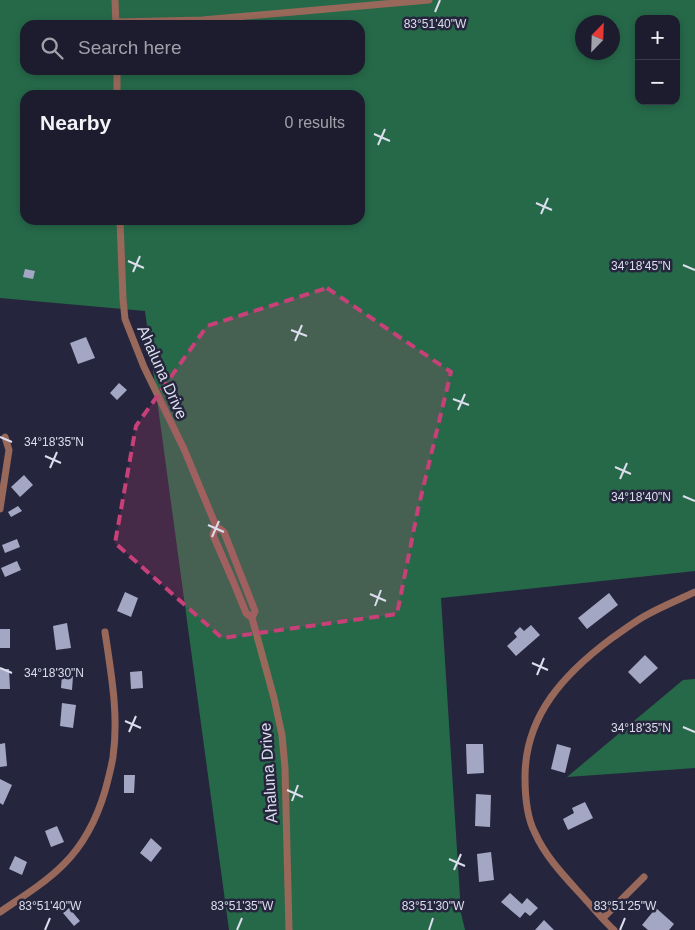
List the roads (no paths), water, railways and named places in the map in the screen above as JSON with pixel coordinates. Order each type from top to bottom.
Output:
[{"type":"street","points":[[115,0],[116,20]]},
{"type":"street","points":[[202,20],[429,0]]},
{"type":"street","points":[[117,75],[117,90]]},
{"type":"street","name":"Ahaluna Drive","points":[[120,225],[122,300],[125,319],[144,367],[184,449],[216,526],[224,532],[228,541],[254,610],[252,618],[282,735],[285,768],[289,930]]},
{"type":"street","points":[[0,508],[9,450],[5,437]]},
{"type":"street","name":"Ahaluna Drive","points":[[216,526],[213,535],[246,613],[252,618]]},
{"type":"street","points":[[614,930],[558,870],[534,832],[528,811],[525,788],[527,752],[539,716],[564,680],[583,661],[644,616],[695,592]]},
{"type":"street","points":[[0,912],[65,864],[86,836],[100,808],[113,759],[115,740],[114,696],[105,632]]},
{"type":"street","points":[[603,918],[644,876]]}]
